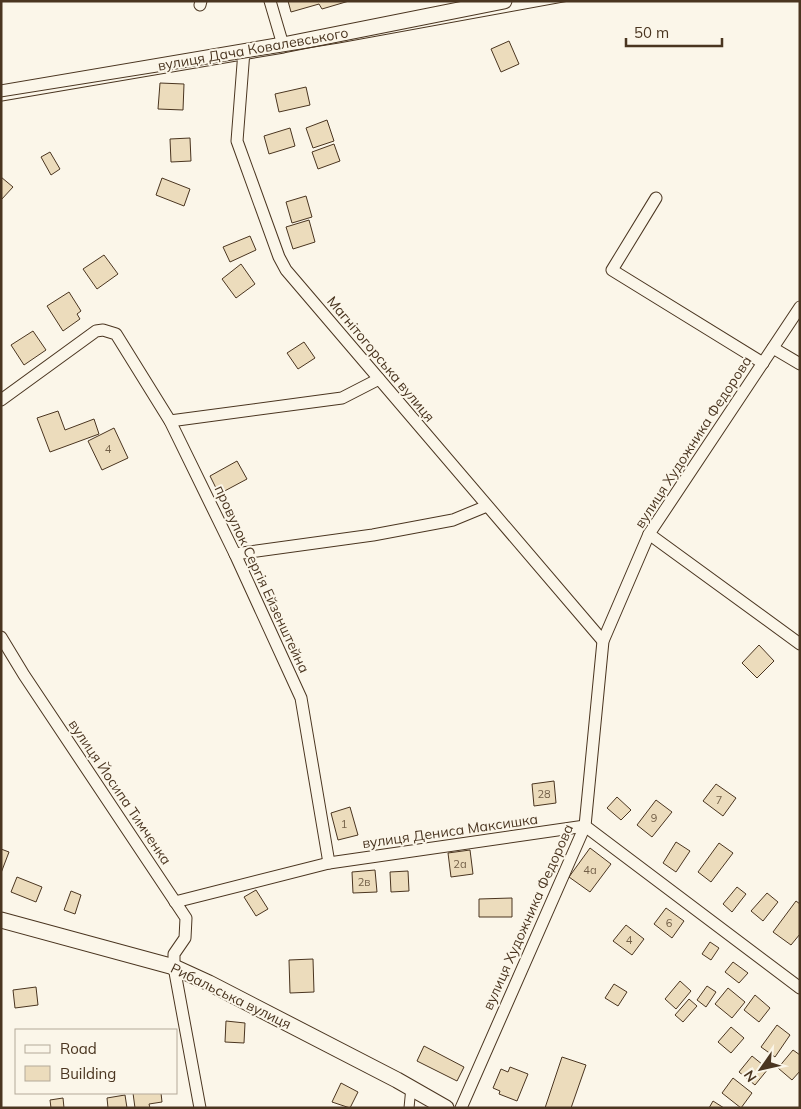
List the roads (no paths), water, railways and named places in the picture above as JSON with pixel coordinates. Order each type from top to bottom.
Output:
[{"type":"street","points":[[270,1],[283,45]]},
{"type":"street","name":"вулиця Дача Ковалевського","points":[[1,93],[283,45],[504,1]]},
{"type":"street","name":"Магнітогорська вулиця","points":[[244,51],[237,141],[279,257],[286,270],[603,641]]},
{"type":"street","points":[[656,198],[612,270],[763,362]]},
{"type":"street","name":"вулиця Художника Федорова","points":[[461,1108],[585,826],[603,641],[649,534],[800,307]]},
{"type":"street","name":"провулок Сергія Ейзенштейна","points":[[1,400],[96,331],[110,331],[116,334],[170,421],[235,554],[301,698],[329,863]]},
{"type":"street","points":[[773,348],[800,364]]},
{"type":"street","points":[[170,421],[342,398],[379,379]]},
{"type":"street","points":[[235,554],[374,536],[453,520],[487,506]]},
{"type":"street","points":[[649,534],[800,644]]},
{"type":"street","name":"вулиця Йосипа Тимченка","points":[[1,637],[24,675],[186,918],[185,938],[174,954],[174,967]]},
{"type":"street","points":[[585,826],[800,988]]},
{"type":"street","name":"вулиця Дениса Максишка","points":[[175,902],[329,863],[585,826]]},
{"type":"street","name":"Рибальська вулиця","points":[[1,920],[174,967],[209,983],[411,1087],[446,1108]]},
{"type":"street","points":[[174,967],[200,1108]]},
{"type":"street","points":[[409,1108],[411,1087]]},
{"type":"tram line","points":[[1,97],[339,43],[569,1]]}]
